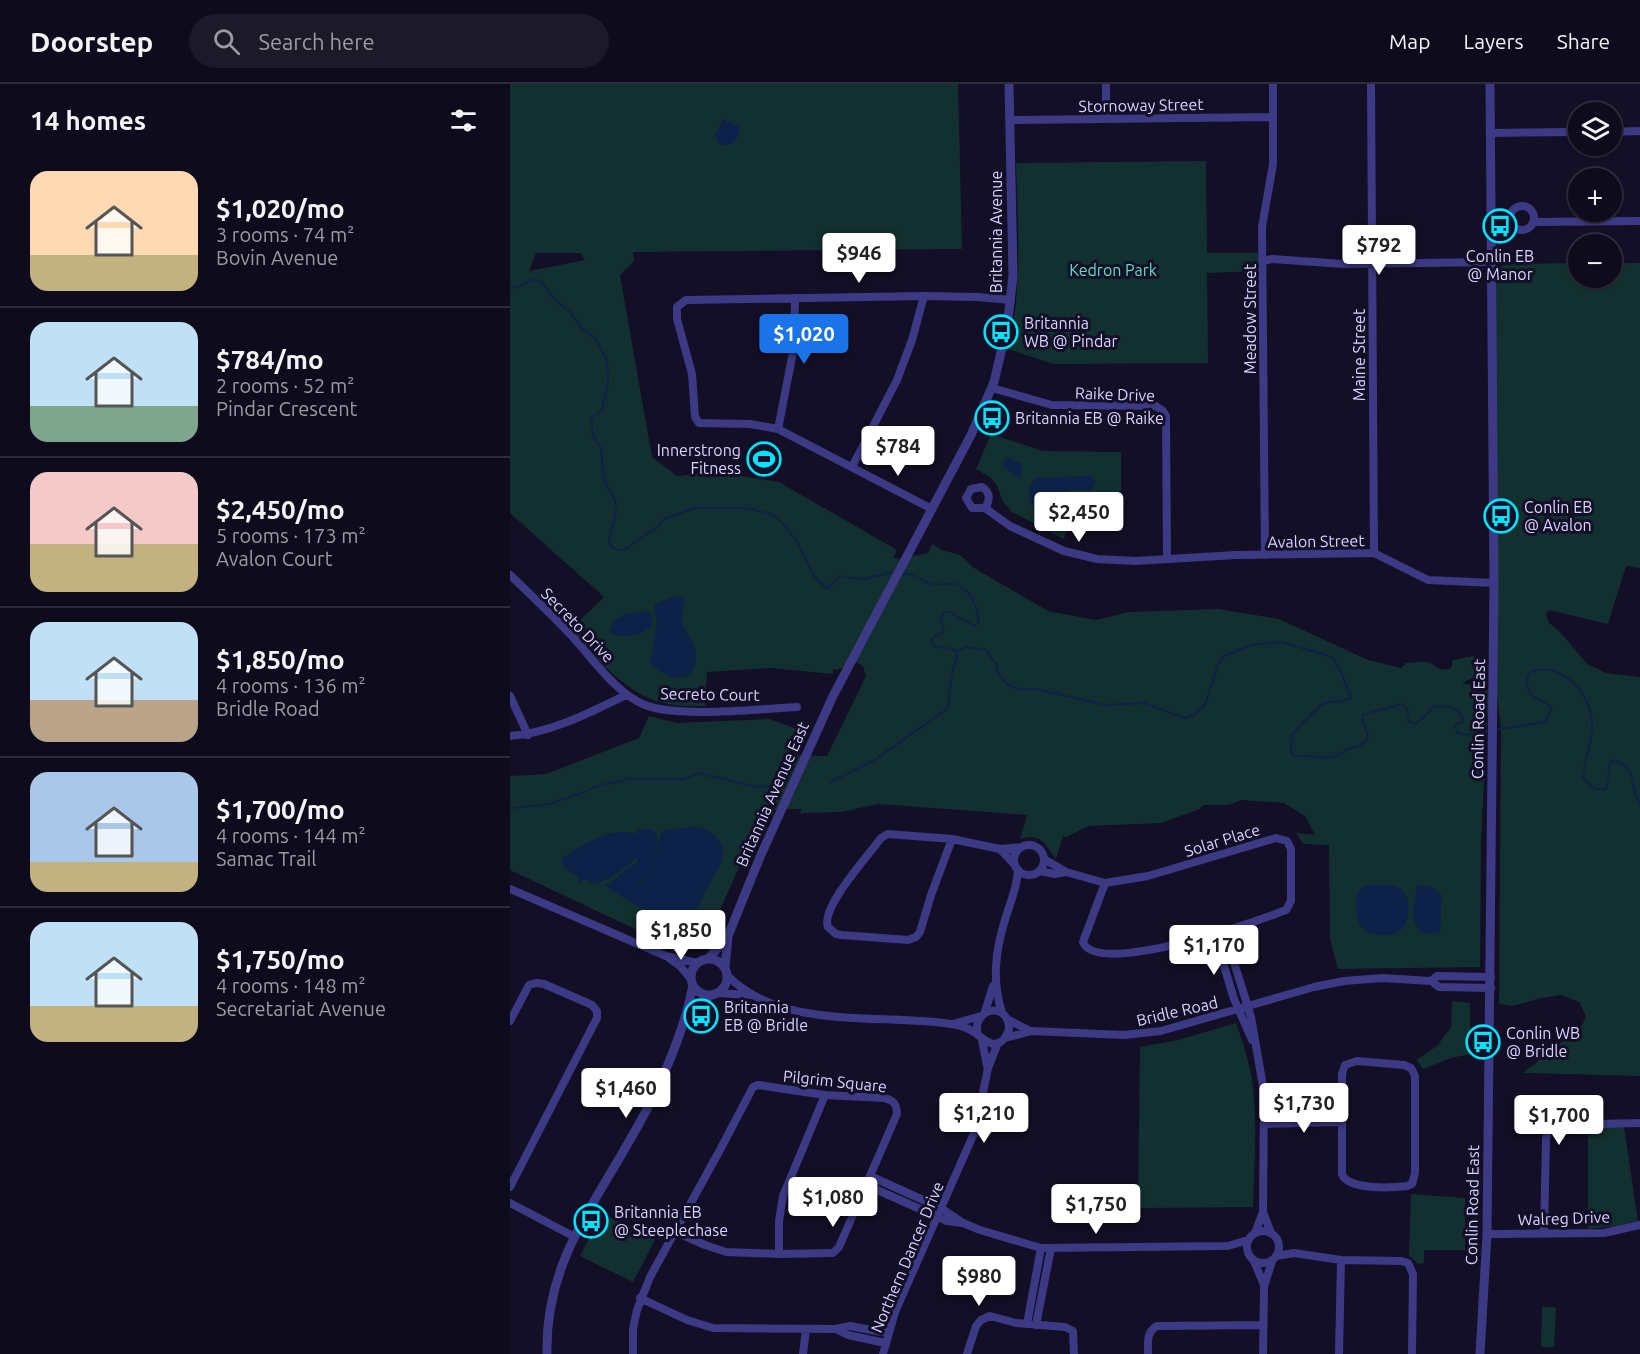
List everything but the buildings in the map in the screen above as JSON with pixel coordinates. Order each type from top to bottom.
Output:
[{"type":"street","name":"Britannia Avenue","points":[[849,666],[971,435],[992,388],[1001,360],[1011,300],[1014,249],[1009,84]]},
{"type":"street","points":[[1106,84],[1106,119]]},
{"type":"street","name":"Meadow Street","points":[[1264,555],[1262,227],[1273,164],[1273,84]]},
{"type":"street","name":"Maine Street","points":[[1371,84],[1374,553]]},
{"type":"street","name":"Conlin Road East","points":[[1480,1354],[1487,1234],[1493,742],[1493,262],[1490,84]]},
{"type":"street","name":"Stornoway Street","points":[[1010,120],[1273,117]]},
{"type":"street","points":[[1622,132],[1640,131]]},
{"type":"street","points":[[1491,133],[1568,132]]},
{"type":"street","points":[[1533,222],[1640,221]]},
{"type":"street","points":[[1263,261],[1272,259],[1343,264],[1493,262]]},
{"type":"street","points":[[932,510],[778,429],[750,424],[704,424],[696,420],[692,374],[676,313],[677,307],[686,300],[924,296],[1011,300]]},
{"type":"street","points":[[852,467],[897,380],[912,340],[924,296]]},
{"type":"street","points":[[778,429],[794,348],[795,298]]},
{"type":"street","name":"Raike Drive","points":[[992,388],[1052,405],[1156,406],[1160,408],[1166,416],[1167,558]]},
{"type":"street","name":"Avalon Street","points":[[985,508],[1000,520],[1026,534],[1082,557],[1113,561],[1374,553],[1428,580],[1494,583]]},
{"type":"street","name":"Secreto Drive","points":[[510,575],[569,633],[626,695]]},
{"type":"street","name":"Britannia Avenue East","points":[[726,971],[728,936],[760,856],[849,666]]},
{"type":"street","points":[[510,736],[528,735],[568,722],[626,695]]},
{"type":"street","name":"Secreto Court","points":[[626,695],[647,705],[673,710],[797,707]]},
{"type":"street","points":[[510,696],[528,735]]},
{"type":"street","points":[[952,839],[920,932],[916,937],[908,940],[842,935],[836,934],[828,927],[826,920],[836,898],[883,837],[893,834],[952,839],[1000,849],[1035,846],[1042,852],[1044,859],[1036,873],[1016,891]]},
{"type":"street","name":"Solar Place","points":[[1044,859],[1066,872],[1105,883],[1148,876],[1276,838],[1287,841],[1292,849],[1289,907],[1224,930],[1142,953],[1112,955],[1089,951],[1083,942],[1105,883]]},
{"type":"street","points":[[979,1037],[976,1025],[983,1014],[994,982],[998,946],[1016,891],[1014,857],[1022,847]]},
{"type":"street","points":[[1000,849],[1016,868],[1026,875],[1036,873]]},
{"type":"street","name":"Solar Place","points":[[1036,873],[1066,872]]},
{"type":"street","points":[[510,889],[666,956],[697,963]]},
{"type":"street","points":[[870,1176],[941,1208],[963,1223],[999,1237],[1041,1248],[1228,1246],[1248,1240],[1256,1233],[1263,1212],[1265,1120],[1262,1076],[1247,1007],[1224,930]]},
{"type":"street","points":[[1214,933],[1238,1010],[1256,1050]]},
{"type":"street","name":"Britannia Avenue East","points":[[709,958],[728,936]]},
{"type":"street","points":[[666,956],[680,966],[699,992],[751,996],[774,1005],[807,1012],[952,1024],[965,1028],[991,1044],[1002,1040],[1009,1028],[994,982]]},
{"type":"street","points":[[547,1354],[552,1296],[561,1266],[573,1236],[647,1108],[685,1023],[692,970],[697,963],[709,958],[717,960],[751,996]]},
{"type":"street","points":[[685,1023],[725,986],[726,971]]},
{"type":"street","name":"Bridle Road","points":[[1431,981],[1437,976],[1491,977]]},
{"type":"street","name":"Bridle Road","points":[[1002,1040],[1032,1031],[1103,1035],[1146,1034],[1185,1025],[1314,987],[1344,981],[1382,978],[1431,981],[1439,987],[1491,988]]},
{"type":"street","points":[[510,1021],[530,985],[536,982],[592,1005],[597,1011],[597,1018],[510,1187]]},
{"type":"street","points":[[952,1024],[995,1011],[1004,1016]]},
{"type":"street","name":"Bridle Road","points":[[1004,1016],[1032,1031]]},
{"type":"street","name":"Northern Dancer Drive","points":[[979,1037],[988,1068]]},
{"type":"street","name":"Northern Dancer Drive","points":[[883,1354],[887,1333],[975,1131],[988,1068],[1002,1040]]},
{"type":"street","points":[[1357,1061],[1404,1065],[1411,1068],[1415,1076],[1415,1173],[1412,1184],[1401,1187],[1356,1185],[1344,1179],[1342,1174],[1342,1113],[1342,1074],[1345,1065],[1357,1061]]},
{"type":"street","name":"Pilgrim Square","points":[[758,1085],[825,1095],[884,1098],[895,1103],[897,1114],[870,1176],[837,1250],[827,1254],[726,1252],[676,1232],[753,1088],[758,1085]]},
{"type":"street","points":[[779,1254],[779,1221],[783,1196],[825,1095]]},
{"type":"street","points":[[1265,1120],[1296,1112],[1342,1113]]},
{"type":"street","points":[[1265,1120],[1342,1122]]},
{"type":"street","points":[[1544,1234],[1546,1138],[1549,1129],[1555,1125],[1640,1123]]},
{"type":"street","points":[[867,1185],[947,1221],[963,1223]]},
{"type":"street","points":[[510,1203],[573,1236]]},
{"type":"street","points":[[1263,1212],[1278,1244],[1294,1253],[1341,1260],[1408,1263],[1413,1274],[1412,1354]]},
{"type":"street","name":"Walreg Drive","points":[[1487,1234],[1604,1233],[1640,1225]]},
{"type":"street","points":[[633,1354],[633,1329],[640,1298],[676,1232]]},
{"type":"street","points":[[1256,1233],[1271,1233]]},
{"type":"street","points":[[1247,1252],[1248,1240]]},
{"type":"street","points":[[1263,1354],[1264,1287],[1278,1244]]},
{"type":"street","points":[[1228,1246],[1247,1252],[1254,1261],[1264,1287]]},
{"type":"street","points":[[1027,1324],[1041,1248]]},
{"type":"street","points":[[1036,1325],[1051,1248]]},
{"type":"street","points":[[1254,1261],[1261,1263],[1294,1253]]},
{"type":"street","points":[[1339,1354],[1341,1260]]},
{"type":"street","points":[[640,1298],[687,1320],[713,1328],[836,1329],[850,1326],[887,1333]]},
{"type":"street","points":[[967,1354],[976,1326],[981,1320],[990,1316],[1027,1324],[1065,1327],[1073,1331],[1074,1354]]},
{"type":"street","points":[[1148,1354],[1148,1338],[1153,1328],[1158,1326],[1263,1325]]},
{"type":"street","points":[[803,1354],[806,1329]]},
{"type":"street","points":[[836,1329],[848,1335],[885,1343]]},
{"type":"green space","points":[[510,84],[958,84],[962,249],[633,252],[634,261],[620,275],[652,457],[677,476],[715,472],[779,482],[897,550],[893,558],[899,559],[928,553],[932,544],[942,550],[960,555],[974,568],[1048,611],[1096,620],[1129,612],[1218,609],[1279,619],[1368,660],[1401,668],[1406,663],[1425,662],[1440,669],[1446,669],[1451,668],[1453,660],[1473,656],[1477,660],[1474,677],[1462,683],[1489,690],[1481,840],[1480,967],[1338,969],[1330,939],[1329,845],[1303,844],[1296,833],[1315,835],[1305,816],[1284,803],[1241,800],[1229,805],[1203,805],[1200,809],[1161,823],[1089,826],[1066,837],[1063,836],[1056,859],[1038,838],[1020,839],[1027,815],[878,804],[841,812],[800,813],[802,809],[765,810],[709,934],[693,948],[684,949],[671,946],[510,870],[510,776],[546,774],[639,738],[649,716],[677,723],[769,719],[801,730],[790,755],[827,756],[866,676],[863,666],[856,662],[837,670],[833,669],[833,674],[770,668],[707,672],[705,706],[676,706],[652,700],[626,684],[602,664],[570,630],[604,597],[510,513]],"holes":[[[536,253],[580,253],[585,260],[529,271]]]},
{"type":"green space","name":"Kedron Park","points":[[1206,161],[1207,253],[1258,253],[1259,271],[1207,273],[1208,363],[1053,364],[1008,349],[1018,280],[1016,163]]},
{"type":"green space","points":[[1568,263],[1568,288],[1622,288],[1622,263],[1640,263],[1640,568],[1626,566],[1608,624],[1549,610],[1546,614],[1549,623],[1560,632],[1587,664],[1606,673],[1640,677],[1640,1076],[1523,1073],[1582,1026],[1586,1016],[1579,1002],[1561,995],[1512,1006],[1499,1004],[1501,728],[1495,677],[1493,272],[1505,264]]},
{"type":"green space","points":[[991,434],[1043,451],[1121,452],[1121,514],[1094,511],[1076,503],[1064,539],[1012,512],[1002,500],[991,478],[976,469]]},
{"type":"green space","points":[[1452,1001],[1470,1003],[1470,1054],[1451,1058],[1423,1069],[1416,1060],[1437,1046],[1451,1027]]},
{"type":"green space","points":[[1236,1023],[1247,1059],[1254,1097],[1253,1207],[1138,1208],[1140,1047],[1178,1040]]},
{"type":"green space","points":[[1588,1127],[1624,1127],[1638,1221],[1588,1229]]},
{"type":"green space","points":[[1411,1194],[1465,1198],[1465,1250],[1424,1250],[1424,1263],[1418,1264],[1409,1256]]},
{"type":"green space","points":[[602,1213],[655,1240],[633,1282],[580,1256]]},
{"type":"green space","points":[[1542,1307],[1556,1309],[1554,1347],[1541,1347]]},
{"type":"water","points":[[723,119],[740,127],[737,139],[727,145],[719,144],[715,134]]},
{"type":"water","points":[[1006,457],[1021,463],[1020,477],[1016,477],[1002,465]]},
{"type":"water","points":[[1090,476],[1096,481],[1092,490],[1068,490],[1060,495],[1049,509],[1037,508],[1030,500],[1029,489],[1035,478]]},
{"type":"water","points":[[676,596],[684,598],[682,623],[693,642],[696,653],[693,670],[689,675],[678,678],[662,673],[650,663],[657,621],[655,604]]},
{"type":"water","points":[[648,611],[651,614],[653,625],[644,632],[626,636],[609,633],[613,621],[626,614]]},
{"type":"water","points":[[691,827],[704,829],[713,834],[723,849],[720,865],[697,908],[682,922],[675,924],[633,904],[604,885],[638,861],[637,859],[596,884],[585,879],[579,884],[578,876],[568,871],[561,861],[562,858],[597,838],[616,833],[636,834],[639,829],[652,829],[657,835],[657,848],[650,872],[655,862],[662,832]]},
{"type":"water","points":[[1370,885],[1395,886],[1403,890],[1408,902],[1408,916],[1406,923],[1398,932],[1384,935],[1371,933],[1362,928],[1359,923],[1356,898],[1361,888]]},
{"type":"water","points":[[1417,885],[1430,886],[1442,895],[1440,932],[1425,934],[1415,924],[1413,912]]},
{"type":"waterway","points":[[510,288],[518,287],[533,279],[542,282],[553,298],[597,340],[607,361],[608,382],[602,411],[591,418],[593,436],[601,448],[604,480],[615,500],[616,513],[609,540],[611,546],[617,550],[624,550],[655,529],[664,519],[694,508],[746,508],[771,514],[783,523],[798,543],[815,577],[827,589],[839,576],[862,579],[895,572]]},
{"type":"waterway","points":[[901,573],[913,575],[931,584],[954,584],[965,590],[976,606],[977,624],[974,626],[949,612],[944,612],[940,619],[944,628],[942,633],[931,641],[933,645],[958,651],[965,647],[986,650],[996,664],[998,673],[1008,685],[1018,689],[1037,689],[1106,705],[1144,703],[1185,718],[1195,714],[1205,705],[1218,664],[1224,656],[1252,645],[1282,642],[1332,657],[1342,674],[1351,698],[1323,704],[1307,718],[1293,735],[1292,754],[1295,756],[1330,757],[1360,746],[1368,736],[1362,719],[1363,715],[1401,704],[1407,709],[1408,721],[1416,724],[1434,707],[1448,707],[1459,712],[1463,719],[1455,727],[1458,733],[1466,735],[1488,731]]},
{"type":"waterway","points":[[830,782],[875,760],[948,708],[951,678],[958,651]]},
{"type":"waterway","points":[[1494,730],[1546,722],[1552,707],[1531,695],[1526,683],[1529,673],[1541,670],[1562,675],[1579,689],[1590,710],[1592,730],[1583,777],[1593,788],[1605,790],[1611,760],[1620,763],[1630,772],[1640,806]]},
{"type":"waterway","points":[[510,808],[549,804],[594,787],[628,779],[684,779],[698,773],[756,787],[773,786]]},
{"type":"place","name":"Conlin EB @ Manor","points":[[1500,226]]},
{"type":"place","name":"Britannia WB @ Pindar","points":[[1001,332]]},
{"type":"place","name":"Britannia EB @ Raike","points":[[992,418]]},
{"type":"place","name":"Innerstrong Fitness","points":[[764,459]]},
{"type":"place","name":"Conlin EB @ Avalon","points":[[1501,516]]},
{"type":"place","name":"Britannia EB @ Bridle","points":[[701,1016]]},
{"type":"place","name":"Conlin WB @ Bridle","points":[[1483,1042]]},
{"type":"place","name":"Britannia EB @ Steeplechase","points":[[591,1221]]}]
